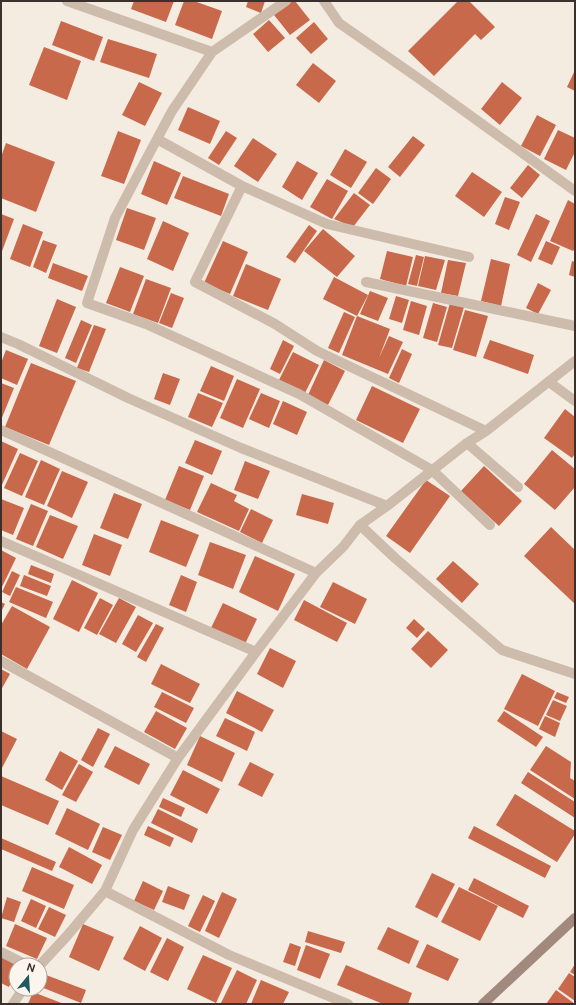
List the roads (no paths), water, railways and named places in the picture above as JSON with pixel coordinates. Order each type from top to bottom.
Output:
[{"type":"main road","points":[[483,1004],[575,918]]},
{"type":"street","points":[[67,1],[212,52]]},
{"type":"street","points":[[286,1],[212,52],[172,110],[115,218],[87,302],[146,324],[299,394],[432,470],[490,525]]},
{"type":"street","points":[[324,1],[338,23],[421,80],[575,191]]},
{"type":"street","points":[[157,138],[242,186],[327,224],[469,257]]},
{"type":"street","points":[[242,186],[195,282],[275,324],[317,351],[486,431]]},
{"type":"street","points":[[366,282],[575,326]]},
{"type":"street","points":[[1,337],[128,398],[234,445],[387,506]]},
{"type":"street","points":[[47,957],[105,891],[133,830],[178,758],[316,573],[343,547],[360,525],[387,506],[467,443],[486,431],[575,361]]},
{"type":"street","points":[[549,382],[575,401]]},
{"type":"street","points":[[1,430],[316,573]]},
{"type":"street","points":[[467,443],[518,487]]},
{"type":"street","points":[[360,525],[395,558],[502,650],[575,674]]},
{"type":"street","points":[[1,542],[256,652]]},
{"type":"street","points":[[1,661],[178,758]]},
{"type":"street","points":[[105,891],[229,955],[348,1004]]},
{"type":"street","points":[[1,952],[11,957]]}]
